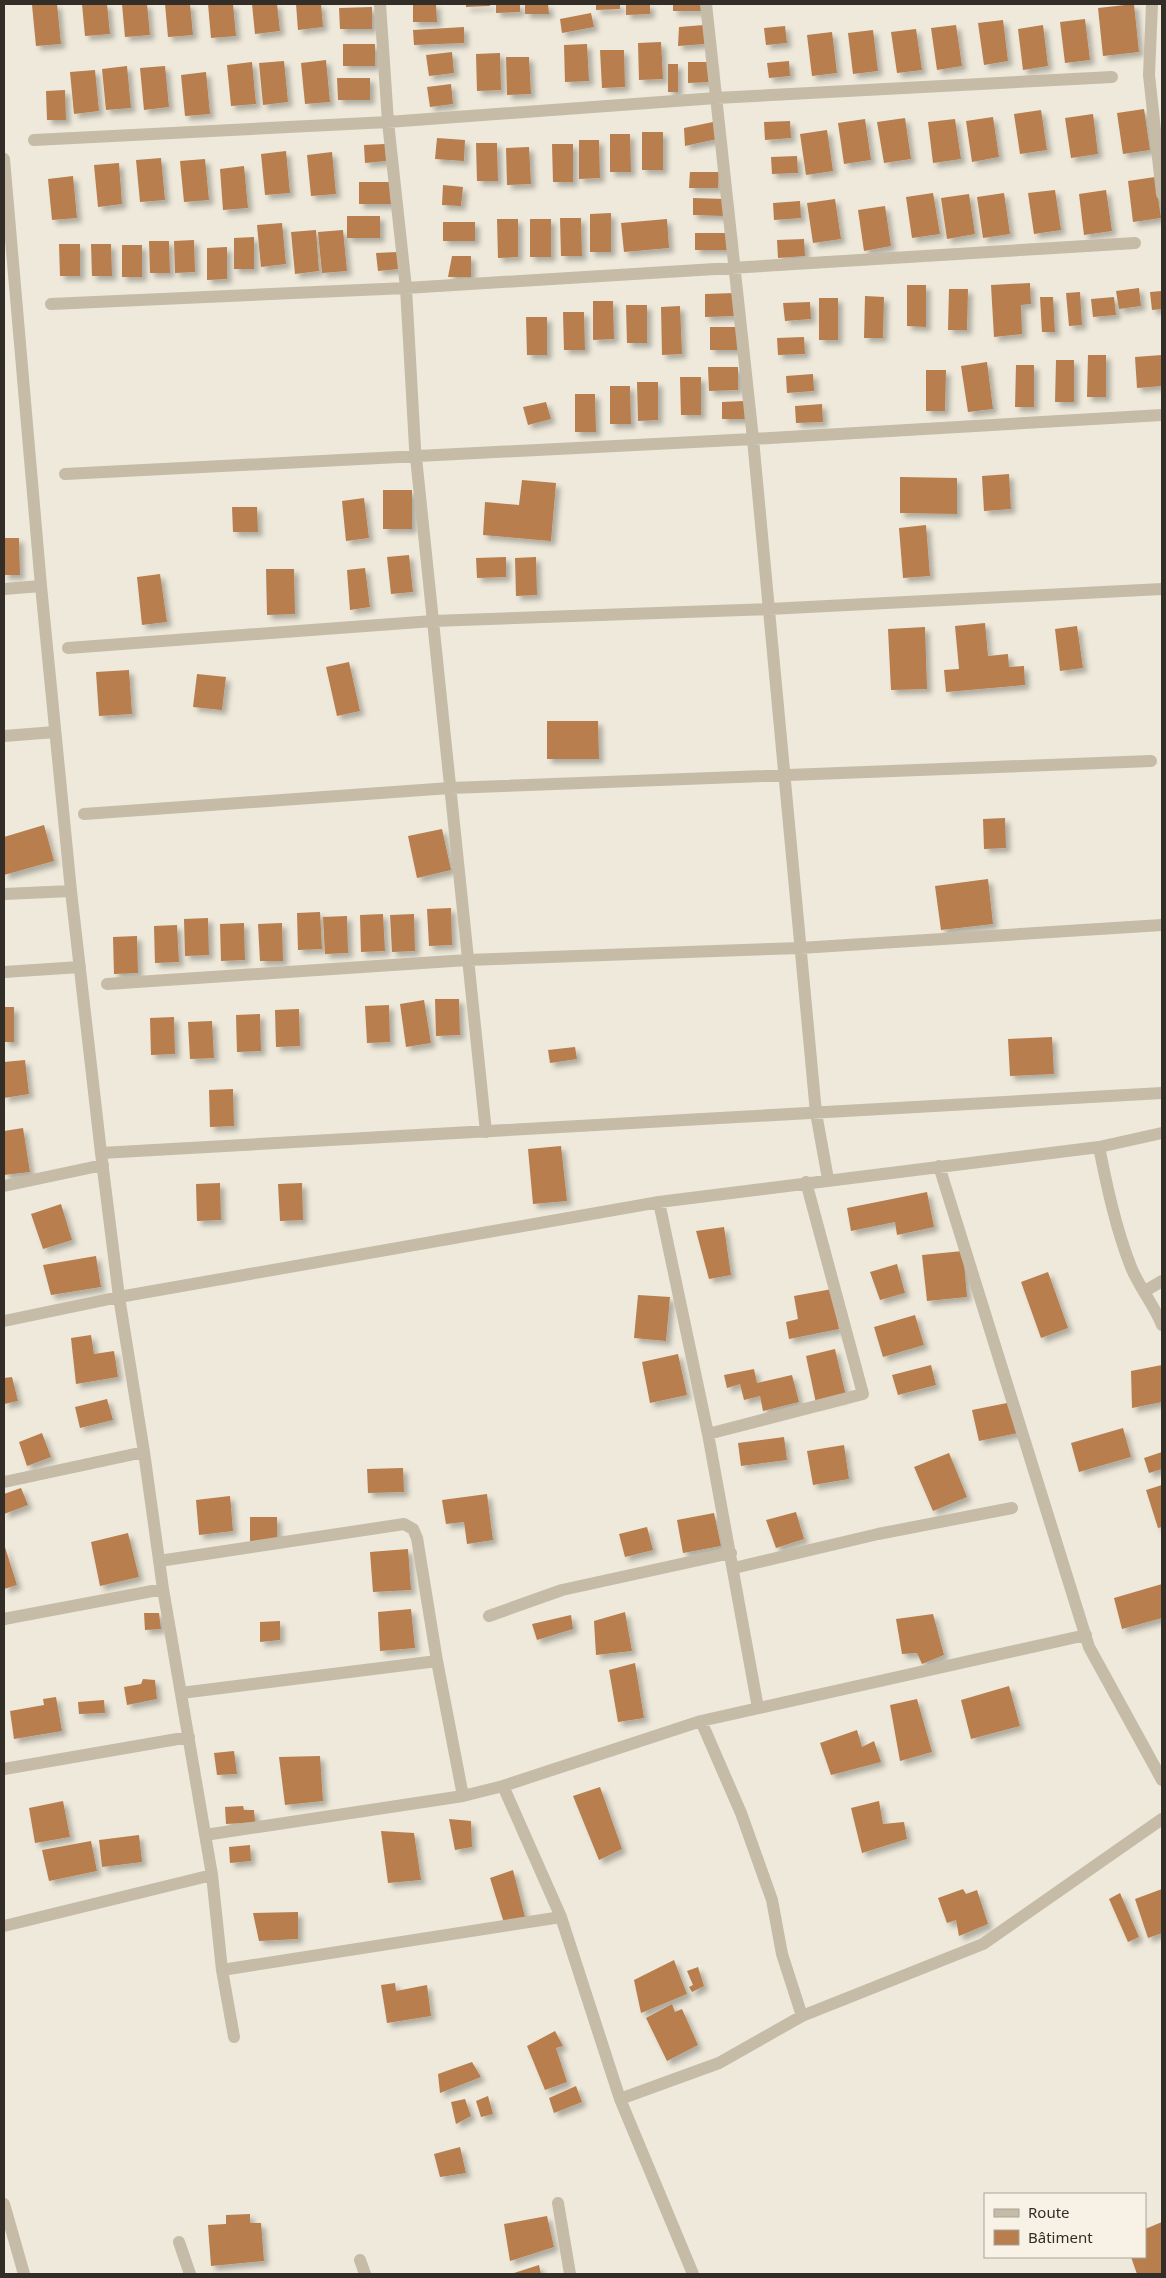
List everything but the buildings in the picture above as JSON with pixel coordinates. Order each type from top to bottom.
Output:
[{"type":"street","points":[[380,4],[388,122],[406,288],[416,455],[486,1132]]},
{"type":"street","points":[[706,4],[753,439],[816,1113],[828,1180]]},
{"type":"street","points":[[1152,4],[1149,75],[1162,194]]},
{"type":"street","points":[[34,140],[388,122],[716,98],[1112,76]]},
{"type":"street","points":[[4,159],[41,586],[71,891],[119,1298],[144,1452],[162,1589],[190,1737],[212,1875],[222,1970],[234,2037]]},
{"type":"street","points":[[51,304],[406,288],[1134,243]]},
{"type":"street","points":[[65,474],[753,439],[1162,415]]},
{"type":"street","points":[[4,589],[41,586]]},
{"type":"street","points":[[68,648],[433,621],[769,610],[1162,589]]},
{"type":"street","points":[[4,736],[55,732]]},
{"type":"street","points":[[84,814],[450,788],[1151,761]]},
{"type":"street","points":[[4,894],[71,891]]},
{"type":"street","points":[[107,984],[468,960],[800,948],[1162,925]]},
{"type":"street","points":[[4,972],[80,966]]},
{"type":"street","points":[[4,1186],[102,1159],[486,1132],[1162,1093]]},
{"type":"street","points":[[4,1321],[119,1298],[659,1202],[806,1182],[1099,1147],[1162,1134]]},
{"type":"street","points":[[1099,1147],[1109,1195],[1131,1268],[1162,1325]]},
{"type":"street","points":[[939,1166],[1089,1647],[1162,1780]]},
{"type":"street","points":[[708,1434],[863,1394],[806,1182]]},
{"type":"street","points":[[659,1202],[708,1434],[734,1568],[758,1708]]},
{"type":"street","points":[[1144,1291],[1162,1281]]},
{"type":"street","points":[[4,1482],[144,1452]]},
{"type":"street","points":[[734,1568],[878,1534],[1012,1508]]},
{"type":"street","points":[[159,1561],[404,1524],[413,1529],[417,1538],[437,1661],[463,1796]]},
{"type":"street","points":[[489,1616],[562,1590],[731,1553]]},
{"type":"street","points":[[4,1620],[162,1589]]},
{"type":"street","points":[[205,1835],[463,1796],[503,1786],[701,1721],[1086,1635]]},
{"type":"street","points":[[182,1693],[437,1661]]},
{"type":"street","points":[[701,1721],[741,1813],[772,1900],[782,1954],[802,2016]]},
{"type":"street","points":[[4,1769],[190,1737]]},
{"type":"street","points":[[503,1786],[561,1917],[620,2099],[694,2274]]},
{"type":"street","points":[[620,2099],[719,2064],[802,2016],[984,1944],[1162,1819]]},
{"type":"street","points":[[4,1926],[212,1875]]},
{"type":"street","points":[[222,1970],[561,1917]]},
{"type":"street","points":[[558,2203],[570,2274]]},
{"type":"street","points":[[4,2204],[24,2274]]},
{"type":"street","points":[[179,2242],[190,2274]]},
{"type":"street","points":[[360,2260],[365,2274]]}]
